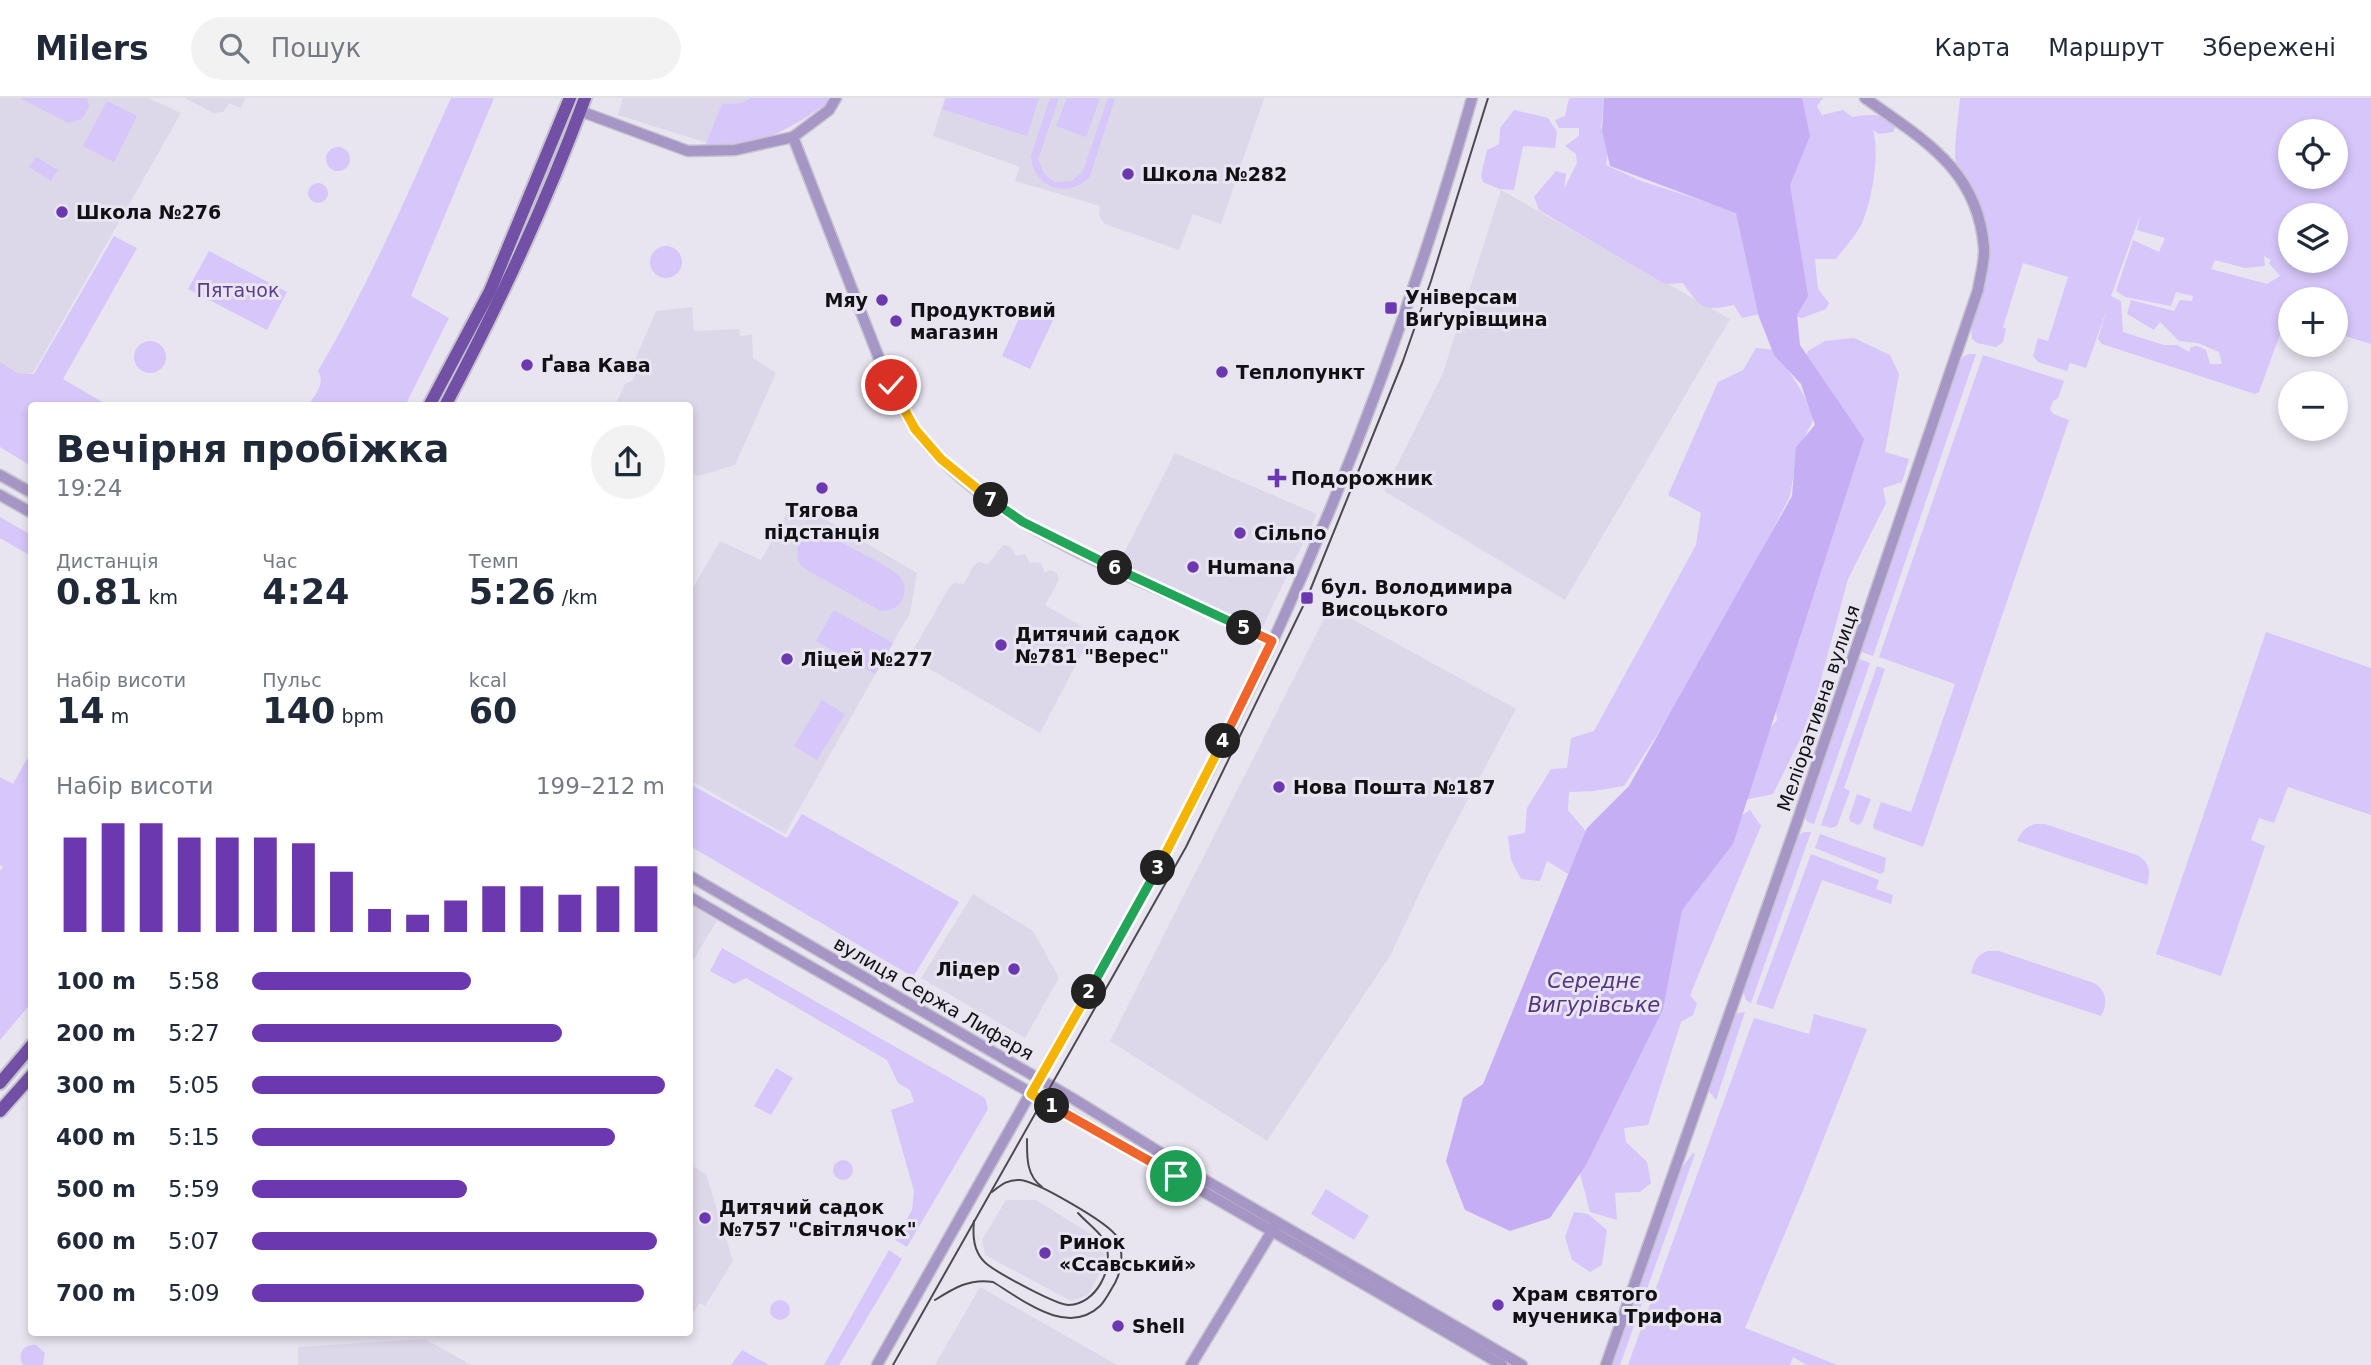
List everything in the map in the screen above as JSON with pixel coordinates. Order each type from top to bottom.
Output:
[{"type":"main road","points":[[431,402],[490,291],[570,98]]},
{"type":"main road","points":[[447,402],[483,334],[523,248],[585,98]]},
{"type":"main road","points":[[0,1083],[28,1050]]},
{"type":"main road","points":[[0,1111],[28,1080]]},
{"type":"street","points":[[580,111],[688,151],[735,150],[793,137],[829,110],[836,98]]},
{"type":"street","points":[[877,1365],[1172,842],[1272,641],[1339,488],[1389,355],[1447,187],[1472,98]]},
{"type":"street","name":"Меліоративна вулиця","points":[[1606,1365],[1797,822],[1978,290],[1984,250],[1978,215],[1966,187],[1949,162],[1865,98]]},
{"type":"street","points":[[793,137],[891,385],[915,429],[941,459],[982,494],[1023,522],[1272,641]]},
{"type":"street","points":[[0,475],[28,491]]},
{"type":"street","points":[[0,495],[28,511]]},
{"type":"street","name":"вулиця Сержа Лифаря","points":[[693,878],[1039,1080],[1502,1365]]},
{"type":"street","name":"вулиця Сержа Лифаря","points":[[693,899],[1031,1094],[1275,1226],[1522,1365]]},
{"type":"street","points":[[1191,1365],[1275,1226]]},
{"type":"shaded area","name":"Школа №276","points":[[0,98],[148,98],[181,113],[33,373],[17,373],[0,363]]},
{"type":"shaded area","points":[[185,98],[245,98],[241,108],[229,103],[223,112],[213,113]]},
{"type":"shaded area","points":[[623,98],[750,98],[742,103],[722,104],[707,143],[618,115]]},
{"type":"shaded area","name":"Школа №282","points":[[945,98],[1264,98],[1221,224],[1193,214],[1179,250],[1105,224],[1099,216],[1100,206],[1015,181],[1020,167],[933,136]]},
{"type":"shaded area","points":[[1501,190],[1730,319],[1565,600],[1384,491],[1443,373]]},
{"type":"shaded area","points":[[692,307],[694,331],[739,329],[740,336],[752,335],[753,358],[776,373],[735,465],[698,476],[693,474],[693,402],[617,402],[625,384],[633,380],[635,375],[632,367],[656,311]]},
{"type":"shaded area","points":[[1175,453],[1317,514],[1260,632],[1118,565]]},
{"type":"shaded area","name":"Ліцей №277","points":[[795,499],[917,573],[910,613],[785,834],[693,782],[693,588],[720,541],[761,560]]},
{"type":"shaded area","name":"Дитячий садок №781 \"Верес\"","points":[[1003,545],[1010,546],[1016,556],[1025,554],[1030,564],[1041,563],[1045,573],[1050,570],[1057,573],[1059,580],[1045,605],[1093,633],[1040,733],[909,657],[950,586],[955,583],[964,584],[974,565],[979,562],[988,564]]},
{"type":"shaded area","points":[[1330,607],[1516,709],[1429,873],[1390,956],[1267,1141],[1110,1041]]},
{"type":"shaded area","points":[[973,894],[1033,931],[1059,978],[1025,1038],[921,978]]},
{"type":"shaded area","points":[[693,906],[717,921],[693,960]]},
{"type":"shaded area","name":"Дитячий садок №757 \"Світлячок\"","points":[[693,1167],[706,1174],[733,1261],[705,1306],[699,1303],[693,1314]]},
{"type":"shaded area","name":"Ринок «Ссавський»","points":[[1006,1200],[1036,1200],[1102,1241],[1106,1261],[1088,1295],[1071,1301],[985,1255],[982,1240]]},
{"type":"shaded area","points":[[980,1287],[1117,1365],[935,1365]]},
{"type":"shaded area","points":[[425,1339],[471,1365],[298,1365],[298,1347]]},
{"type":"green space","points":[[20,98],[87,98],[89,107],[82,119],[68,123]]},
{"type":"green space","points":[[451,98],[494,98],[411,296],[449,318],[407,402],[310,402],[320,385],[318,371],[372,270]]},
{"type":"green space","points":[[750,98],[829,98],[825,105],[782,131],[741,143],[705,146],[722,104],[742,103]]},
{"type":"green space","points":[[946,98],[1039,98],[1027,136],[942,109]]},
{"type":"green space","points":[[1050,98],[1059,98],[1038,159],[1044,174],[1055,182],[1072,181],[1083,171],[1108,98],[1115,98],[1090,176],[1072,188],[1063,189],[1045,183],[1033,167],[1031,156]]},
{"type":"green space","points":[[1067,98],[1100,98],[1086,137],[1056,126]]},
{"type":"green space","points":[[1569,98],[1603,98],[1601,128],[1610,138],[1606,165],[1641,181],[1738,212],[1760,314],[1742,318],[1734,305],[1715,308],[1704,306],[1683,283],[1665,284],[1539,210],[1534,197],[1556,171],[1566,174],[1564,189],[1577,163],[1576,154],[1565,146],[1579,136],[1579,128],[1559,128],[1555,120],[1565,116]]},
{"type":"green space","points":[[1799,98],[1823,98],[1817,106],[1822,115],[1843,110],[1852,117],[1875,115],[1896,125],[1893,132],[1879,134],[1873,130],[1876,151],[1874,177],[1862,223],[1836,259],[1815,259],[1818,289],[1829,303],[1826,309],[1802,318],[1792,316],[1783,159],[1806,128],[1806,115],[1794,119]]},
{"type":"green space","points":[[1960,98],[2371,98],[2371,344],[2348,337],[2348,287],[2278,287],[2278,340],[2259,392],[2255,394],[2102,344],[2098,339],[2107,309],[2086,368],[2070,363],[2067,371],[2038,362],[2033,356],[2038,338],[2048,341],[2068,277],[2023,263],[2003,327],[2006,329],[2003,342],[1996,347],[1977,343],[1972,339],[1973,318],[1986,272],[1988,242],[1979,202],[1956,163]],"holes":[[[2141,213],[2137,230],[2165,238],[2159,252],[2133,240],[2116,291],[2125,297],[2171,306],[2176,292],[2193,296],[2192,301],[2180,300],[2174,311],[2131,300],[2127,314],[2154,330],[2160,322],[2179,341],[2198,343],[2219,352],[2222,364],[2210,364],[2206,350],[2197,346],[2191,347],[2189,352],[2177,345],[2164,345],[2123,332],[2121,301],[2111,296]],[[2264,256],[2271,260],[2269,263],[2280,276],[2267,284],[2211,269],[2215,260],[2245,268],[2265,266]]]},
{"type":"green space","points":[[107,101],[137,116],[114,162],[83,146]]},
{"type":"green space","points":[[1514,110],[1548,118],[1557,132],[1555,148],[1523,146],[1514,190],[1499,189],[1483,182],[1481,175],[1487,150],[1499,144],[1500,128]]},
{"type":"green space","points":[[338,147],[346,151],[350,159],[346,167],[338,171],[330,167],[326,159],[330,151]]},
{"type":"green space","points":[[36,157],[58,170],[51,181],[29,167]]},
{"type":"green space","points":[[318,183],[325,186],[328,193],[325,200],[318,203],[311,200],[308,193],[311,186]]},
{"type":"green space","points":[[114,236],[137,248],[63,379],[102,402],[28,402],[28,464],[0,447],[0,362],[17,373],[34,374]]},
{"type":"green space","points":[[666,246],[677,251],[682,262],[677,273],[666,278],[655,273],[650,262],[655,251]]},
{"type":"green space","name":"Пятачок","points":[[209,251],[287,292],[267,330],[188,289]]},
{"type":"green space","points":[[1026,303],[1055,316],[1030,369],[1002,356]]},
{"type":"green space","points":[[1854,338],[1890,355],[1899,374],[1885,452],[1909,459],[1902,482],[1883,488],[1886,503],[1848,579],[1810,720],[1773,794],[1744,800],[1739,767],[1777,720],[1773,679],[1833,501],[1806,357],[1808,351],[1825,341]]},
{"type":"green space","points":[[150,341],[161,346],[166,357],[161,368],[150,373],[139,368],[134,357],[139,346]]},
{"type":"green space","points":[[1756,348],[1776,350],[1816,415],[1798,449],[1790,496],[1710,652],[1624,786],[1569,792],[1568,810],[1589,835],[1573,877],[1547,861],[1540,881],[1521,879],[1511,860],[1508,836],[1525,833],[1527,808],[1551,769],[1567,768],[1571,738],[1594,731],[1696,545],[1701,513],[1668,495],[1718,382],[1743,370]]},
{"type":"green space","points":[[1976,354],[1873,656],[1859,651],[1955,369],[1964,356]]},
{"type":"green space","points":[[1983,355],[2064,381],[2058,398],[2053,401],[2050,409],[2053,414],[2069,420],[1923,847],[1874,829],[1873,825],[1881,802],[1911,812],[1955,684],[1879,657]]},
{"type":"green space","points":[[0,517],[28,533],[28,554],[0,538]]},
{"type":"green space","points":[[814,533],[824,533],[900,577],[904,592],[899,604],[881,611],[802,567],[798,547]]},
{"type":"green space","points":[[834,610],[893,643],[875,674],[816,641]]},
{"type":"green space","points":[[2266,632],[2371,668],[2371,815],[2288,787],[2274,823],[2259,818],[2251,840],[2265,846],[2221,976],[2156,954]]},
{"type":"green space","points":[[1860,659],[1870,663],[1814,824],[1804,817],[1855,661]]},
{"type":"green space","points":[[1877,666],[1885,669],[1844,788],[1850,791],[1837,826],[1831,828],[1821,825]]},
{"type":"green space","points":[[822,700],[845,714],[817,760],[794,746]]},
{"type":"green space","points":[[28,757],[28,1007],[0,1040],[0,871],[3,867],[0,865],[0,777],[13,784]]},
{"type":"green space","points":[[693,786],[787,838],[802,814],[959,902],[913,977],[693,848]]},
{"type":"green space","points":[[1857,794],[1871,799],[1862,822],[1858,825],[1849,818]]},
{"type":"green space","points":[[1750,810],[1761,826],[1690,995],[1697,1004],[1693,1015],[1681,1022],[1648,1125],[1624,1128],[1626,1142],[1647,1162],[1651,1183],[1640,1192],[1615,1193],[1617,1220],[1590,1212],[1578,1166],[1679,894],[1724,827]]},
{"type":"green space","points":[[2035,824],[2045,824],[2137,855],[2145,861],[2148,868],[2147,885],[2017,841],[2024,830]]},
{"type":"green space","points":[[1811,832],[1751,1003],[1746,1000],[1742,988],[1796,836]]},
{"type":"green space","points":[[1820,834],[1886,858],[1884,872],[1880,874],[1815,848]]},
{"type":"green space","points":[[1811,854],[1879,880],[1876,889],[1893,895],[1891,904],[1822,880],[1773,1009],[1756,1004]]},
{"type":"green space","points":[[722,948],[985,1098],[988,1109],[907,1247],[895,1240],[912,1210],[914,1191],[891,1110],[914,1102],[910,1090],[898,1083],[887,1060],[746,978],[734,984],[710,971]]},
{"type":"green space","points":[[1988,951],[1999,951],[2094,983],[2102,990],[2105,998],[2101,1016],[1971,973],[1977,959]]},
{"type":"green space","points":[[1745,1012],[1716,1100],[1708,1090],[1732,1018]]},
{"type":"green space","points":[[1814,1014],[1867,1029],[1745,1328],[1837,1365],[1807,1365],[1793,1357],[1790,1365],[1628,1365],[1754,1018],[1809,1034]]},
{"type":"green space","points":[[776,1068],[793,1078],[771,1115],[754,1106]]},
{"type":"green space","points":[[1693,1153],[1695,1154],[1620,1365],[1612,1365],[1680,1170]]},
{"type":"green space","points":[[839,1160],[847,1160],[853,1170],[847,1180],[839,1180],[833,1174],[833,1166]]},
{"type":"green space","points":[[1326,1189],[1369,1216],[1354,1240],[1311,1214]]},
{"type":"green space","points":[[1574,1212],[1588,1214],[1607,1230],[1602,1265],[1590,1272],[1572,1260],[1565,1237]]},
{"type":"green space","points":[[889,1250],[902,1259],[839,1365],[824,1365]]},
{"type":"green space","points":[[776,1300],[784,1300],[790,1310],[784,1320],[776,1320],[770,1314],[770,1306]]},
{"type":"green space","points":[[36,1345],[45,1353],[43,1365],[23,1365],[22,1350]]},
{"type":"green space","points":[[742,1350],[769,1365],[731,1365]]},
{"type":"water","name":"Середнє Вигурівське","points":[[1604,98],[1802,98],[1810,136],[1790,185],[1808,296],[1797,315],[1800,345],[1864,439],[1733,844],[1682,910],[1663,1009],[1586,1165],[1550,1218],[1510,1231],[1465,1210],[1446,1161],[1463,1098],[1483,1084],[1587,828],[1629,786],[1792,496],[1796,447],[1815,425],[1801,384],[1774,355],[1759,317],[1736,213],[1610,166],[1602,130]]},
{"type":"tram line","points":[[893,1365],[1186,847],[1307,598],[1403,361],[1488,98]]},
{"type":"tram line","points":[[1027,1139],[1030,1171],[1042,1187]]},
{"type":"tram line","points":[[935,1300],[970,1283],[993,1282],[1031,1306],[1060,1317],[1074,1318],[1087,1315],[1100,1306],[1115,1283],[1121,1266],[1121,1248],[1117,1237],[1101,1222],[1028,1182],[1012,1180],[992,1192]]},
{"type":"tram line","points":[[974,1221],[975,1246],[987,1264],[1028,1288],[1069,1305],[1079,1303],[1095,1292],[1105,1274],[1108,1254],[1098,1232],[1078,1213]]},
{"type":"place","name":"Школа №282","points":[[1128,174]]},
{"type":"place","name":"Школа №276","points":[[62,212]]},
{"type":"place","name":"Мяу","points":[[882,300]]},
{"type":"place","name":"Універсам Виґурівщина","points":[[1391,308]]},
{"type":"place","name":"Продуктовий магазин","points":[[896,321]]},
{"type":"place","name":"Ґава Кава","points":[[527,365]]},
{"type":"place","name":"Теплопункт","points":[[1222,372]]},
{"type":"place","name":"Подорожник","points":[[1277,478]]},
{"type":"place","name":"Тягова пiдстанцiя","points":[[822,488]]},
{"type":"place","name":"Сільпо","points":[[1240,533]]},
{"type":"place","name":"Humana","points":[[1193,567]]},
{"type":"place","name":"бул. Володимира Висоцького","points":[[1307,598]]},
{"type":"place","name":"Дитячий садок №781 \"Верес\"","points":[[1001,645]]},
{"type":"place","name":"Ліцей №277","points":[[787,659]]},
{"type":"place","name":"Нова Пошта №187","points":[[1279,787]]},
{"type":"place","name":"Лідер","points":[[1014,969]]},
{"type":"place","name":"Дитячий садок №757 \"Світлячок\"","points":[[705,1218]]},
{"type":"place","name":"Ринок «Ссавський»","points":[[1045,1253]]},
{"type":"place","name":"Храм святого мученика Трифона","points":[[1498,1305]]},
{"type":"place","name":"Shell","points":[[1118,1326]]},
{"type":"route","points":[[891,385],[915,429],[941,459],[982,494],[1023,522],[1272,641],[1172,842],[1031,1094],[1176,1176]]}]
